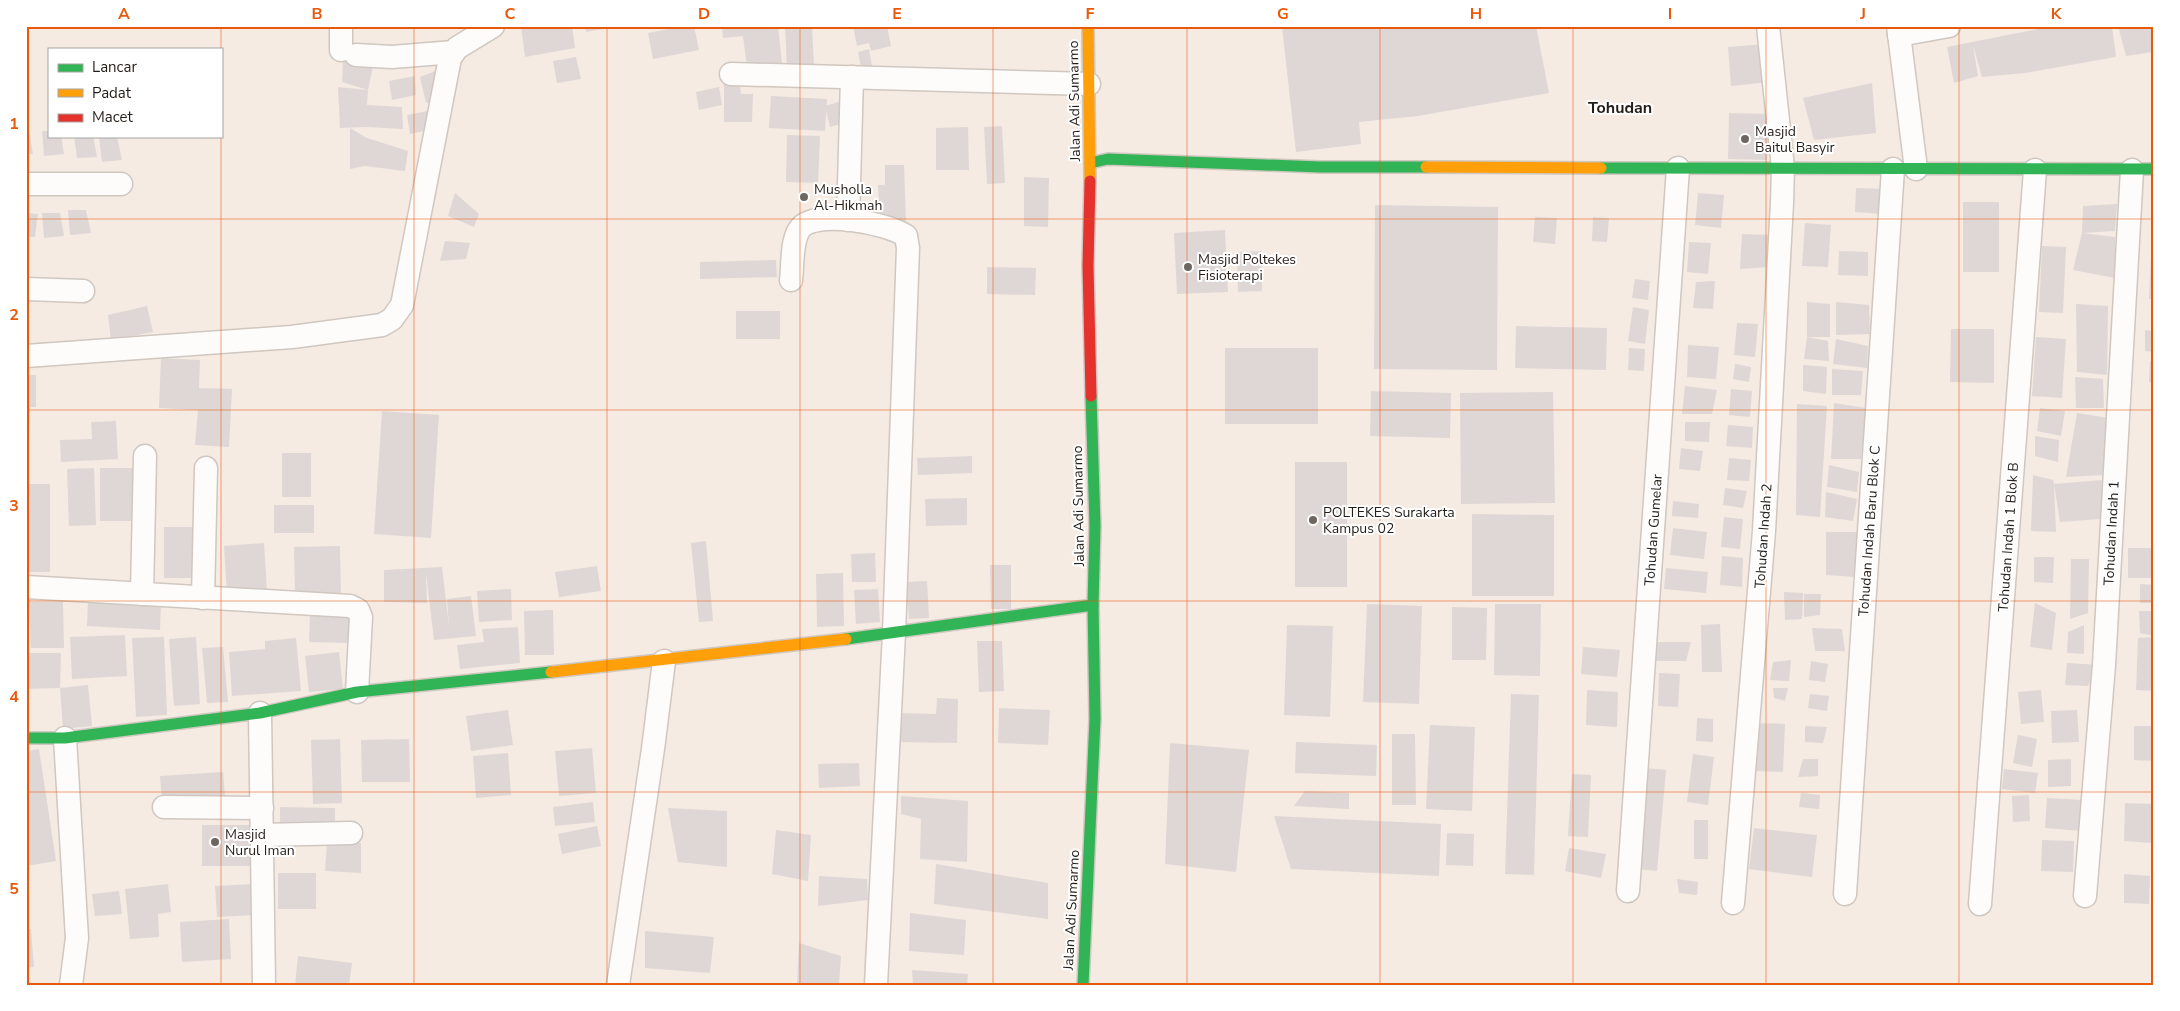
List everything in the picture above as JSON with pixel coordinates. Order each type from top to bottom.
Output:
[{"type":"street","points":[[341,26],[349,53],[392,57],[454,52]]},
{"type":"street","points":[[26,356],[292,337],[382,325],[392,319],[402,305],[436,137],[446,72],[457,48],[492,26]]},
{"type":"street","name":"Jalan Adi Sumarmo","points":[[1083,985],[1095,719],[1093,604],[1095,526],[1088,266],[1090,163],[1088,26]]},
{"type":"street","name":"Tohudan Indah 2","points":[[1733,903],[1764,531],[1783,168],[1768,26]]},
{"type":"street","points":[[1916,169],[1899,30],[1949,26]]},
{"type":"street","points":[[731,74],[1089,84]]},
{"type":"street","points":[[848,220],[852,77]]},
{"type":"street","points":[[1090,163],[1108,159],[1320,167],[2143,169]]},
{"type":"street","name":"Tohudan Gumelar","points":[[1628,891],[1678,168]]},
{"type":"street","name":"Tohudan Indah Baru Blok C","points":[[1845,894],[1893,169]]},
{"type":"street","name":"Tohudan Indah 1","points":[[2086,896],[2143,169]]},
{"type":"street","name":"Tohudan Indah 1 Blok B","points":[[1980,904],[2035,170]]},
{"type":"street","points":[[26,184],[121,184]]},
{"type":"street","points":[[791,280],[794,246],[798,231],[803,225],[820,220],[848,220],[866,222],[906,236],[908,248],[894,633],[876,985]]},
{"type":"street","points":[[26,289],[83,291]]},
{"type":"street","points":[[142,594],[145,456]]},
{"type":"street","points":[[203,598],[206,468]]},
{"type":"street","points":[[26,588],[350,606],[358,610],[361,617],[357,692]]},
{"type":"street","points":[[26,738],[65,738],[260,714],[357,692],[664,660],[894,633],[1093,604]]},
{"type":"street","points":[[618,985],[654,749],[664,660]]},
{"type":"street","points":[[260,714],[264,985]]},
{"type":"street","points":[[65,738],[77,938],[71,985]]},
{"type":"street","points":[[164,807],[262,808]]},
{"type":"street","points":[[262,835],[351,834]]},
{"type":"building","points":[[521,26],[572,26],[575,48],[525,57]]},
{"type":"building","points":[[585,26],[613,26],[613,27],[586,32]]},
{"type":"building","points":[[684,26],[694,26],[699,50],[653,59],[648,33]]},
{"type":"building","points":[[722,26],[778,26],[782,64],[747,68],[743,36],[723,38]]},
{"type":"building","points":[[785,26],[812,26],[814,66],[787,68]]},
{"type":"building","points":[[853,26],[887,26],[891,46],[871,51],[869,43],[857,46]]},
{"type":"building","points":[[1536,26],[1549,93],[1418,116],[1359,122],[1361,144],[1296,152],[1282,27]]},
{"type":"building","points":[[2053,26],[2112,26],[2116,57],[2025,73],[1982,77],[1973,45],[1978,76],[1954,83],[1947,47]]},
{"type":"building","points":[[2118,26],[2154,26],[2154,52],[2126,56]]},
{"type":"building","points":[[1766,44],[1770,82],[1731,86],[1728,47]]},
{"type":"building","points":[[869,49],[872,66],[861,68],[858,52]]},
{"type":"building","points":[[576,57],[581,79],[557,83],[553,61]]},
{"type":"building","points":[[343,60],[374,62],[368,90],[342,82]]},
{"type":"building","points":[[438,70],[433,102],[426,103],[420,77]]},
{"type":"building","points":[[415,76],[416,95],[392,100],[389,81]]},
{"type":"building","points":[[1872,83],[1876,133],[1814,140],[1803,98]]},
{"type":"building","points":[[724,84],[740,84],[741,94],[753,94],[752,122],[724,122]]},
{"type":"building","points":[[338,87],[368,90],[367,105],[402,107],[403,129],[340,128]]},
{"type":"building","points":[[719,87],[722,105],[699,110],[696,92]]},
{"type":"building","points":[[771,96],[827,99],[825,131],[769,128]]},
{"type":"building","points":[[842,101],[847,122],[830,127],[825,106]]},
{"type":"building","points":[[433,110],[434,129],[410,134],[407,115]]},
{"type":"building","points":[[1729,113],[1769,114],[1767,160],[1728,159]]},
{"type":"building","points":[[1002,126],[1005,183],[987,184],[984,127]]},
{"type":"building","points":[[968,127],[969,170],[936,170],[936,128]]},
{"type":"building","points":[[350,128],[367,138],[408,151],[405,171],[365,166],[350,169]]},
{"type":"building","points":[[26,131],[29,131],[33,154],[26,154]]},
{"type":"building","points":[[42,131],[48,131],[48,138],[61,138],[64,154],[44,156]]},
{"type":"building","points":[[787,135],[820,136],[818,183],[786,182]]},
{"type":"building","points":[[74,138],[93,138],[97,157],[77,158]]},
{"type":"building","points":[[99,138],[117,138],[122,160],[102,162]]},
{"type":"building","points":[[885,165],[904,165],[906,222],[880,223],[878,185],[885,185]]},
{"type":"building","points":[[1024,177],[1049,178],[1048,227],[1024,226]]},
{"type":"building","points":[[1856,188],[1883,189],[1881,214],[1855,212]]},
{"type":"building","points":[[455,193],[479,214],[474,227],[448,216]]},
{"type":"building","points":[[1698,193],[1724,195],[1721,228],[1695,225]]},
{"type":"building","points":[[1963,202],[1999,202],[1999,272],[1963,272]]},
{"type":"building","points":[[2117,204],[2115,231],[2082,233],[2083,206]]},
{"type":"building","points":[[1375,205],[1498,207],[1497,370],[1374,369]]},
{"type":"building","points":[[68,210],[86,210],[91,233],[70,235]]},
{"type":"building","points":[[26,213],[38,214],[35,237],[26,237]]},
{"type":"building","points":[[42,213],[60,213],[64,236],[44,238]]},
{"type":"building","points":[[1535,217],[1557,218],[1555,244],[1533,242]]},
{"type":"building","points":[[1593,217],[1609,218],[1607,242],[1592,241]]},
{"type":"building","points":[[1805,223],[1831,225],[1828,267],[1802,266]]},
{"type":"building","points":[[1225,230],[1228,292],[1177,294],[1174,233]]},
{"type":"building","points":[[2082,233],[2115,237],[2115,278],[2073,270]]},
{"type":"building","points":[[2152,233],[2154,233],[2154,299],[2149,299]]},
{"type":"building","points":[[1742,234],[1771,235],[1769,267],[1740,269]]},
{"type":"building","points":[[445,241],[470,243],[466,259],[440,261]]},
{"type":"building","points":[[1689,242],[1711,243],[1708,274],[1687,272]]},
{"type":"building","points":[[2042,246],[2066,247],[2063,313],[2039,312]]},
{"type":"building","points":[[1261,251],[1262,291],[1238,292],[1237,252]]},
{"type":"building","points":[[1839,251],[1868,252],[1868,276],[1838,275]]},
{"type":"building","points":[[776,260],[777,277],[700,279],[700,262]]},
{"type":"building","points":[[987,267],[1036,268],[1035,295],[987,294]]},
{"type":"building","points":[[1635,279],[1650,281],[1648,300],[1632,298]]},
{"type":"building","points":[[1715,281],[1713,309],[1693,308],[1696,282]]},
{"type":"building","points":[[1807,302],[1830,304],[1830,337],[1807,337]]},
{"type":"building","points":[[1836,302],[1869,305],[1870,334],[1836,335]]},
{"type":"building","points":[[2076,304],[2108,306],[2107,375],[2077,372]]},
{"type":"building","points":[[147,306],[153,332],[111,340],[108,315]]},
{"type":"building","points":[[1633,307],[1649,310],[1645,344],[1628,341]]},
{"type":"building","points":[[736,311],[780,311],[780,339],[736,339]]},
{"type":"building","points":[[1737,323],[1758,324],[1755,357],[1734,355]]},
{"type":"building","points":[[1516,326],[1607,328],[1606,370],[1515,368]]},
{"type":"building","points":[[1951,329],[1994,329],[1994,383],[1950,382]]},
{"type":"building","points":[[2145,330],[2154,331],[2154,352],[2145,351]]},
{"type":"building","points":[[1807,337],[1828,341],[1829,361],[1804,359]]},
{"type":"building","points":[[2036,337],[2066,339],[2062,398],[2032,396]]},
{"type":"building","points":[[1836,339],[1868,346],[1867,368],[1833,364]]},
{"type":"building","points":[[1688,345],[1719,347],[1716,379],[1687,377]]},
{"type":"building","points":[[1225,348],[1318,348],[1318,424],[1225,424]]},
{"type":"building","points":[[1629,348],[1645,349],[1644,371],[1628,370]]},
{"type":"building","points":[[161,358],[200,360],[199,388],[232,389],[229,447],[195,445],[198,410],[159,408]]},
{"type":"building","points":[[2150,361],[2154,362],[2154,384],[2149,382]]},
{"type":"building","points":[[1735,364],[1751,367],[1749,382],[1733,379]]},
{"type":"building","points":[[1803,365],[1827,367],[1826,394],[1803,391]]},
{"type":"building","points":[[1832,369],[1863,371],[1861,395],[1832,395]]},
{"type":"building","points":[[26,375],[36,375],[36,407],[30,407],[29,442],[26,442]]},
{"type":"building","points":[[2075,377],[2103,379],[2104,408],[2076,408]]},
{"type":"building","points":[[1685,386],[1717,390],[1712,414],[1682,414]]},
{"type":"building","points":[[1731,389],[1752,391],[1750,417],[1729,415]]},
{"type":"building","points":[[1371,391],[1451,393],[1450,438],[1370,436]]},
{"type":"building","points":[[1553,392],[1555,503],[1461,504],[1460,393]]},
{"type":"building","points":[[1834,403],[1866,408],[1861,459],[1831,459]]},
{"type":"building","points":[[1797,404],[1827,406],[1820,517],[1796,515]]},
{"type":"building","points":[[2040,408],[2065,411],[2061,436],[2037,431]]},
{"type":"building","points":[[382,411],[439,415],[431,538],[374,534]]},
{"type":"building","points":[[2077,413],[2109,418],[2103,475],[2066,477]]},
{"type":"building","points":[[116,421],[118,459],[61,462],[60,440],[92,439],[91,422]]},
{"type":"building","points":[[1685,422],[1710,422],[1709,442],[1685,441]]},
{"type":"building","points":[[1728,425],[1753,427],[1752,448],[1726,446]]},
{"type":"building","points":[[2035,436],[2059,440],[2058,462],[2035,456]]},
{"type":"building","points":[[1681,448],[1703,451],[1700,471],[1679,469]]},
{"type":"building","points":[[282,453],[311,453],[311,497],[282,497]]},
{"type":"building","points":[[972,456],[972,473],[918,475],[917,458]]},
{"type":"building","points":[[1729,458],[1751,460],[1749,481],[1727,480]]},
{"type":"building","points":[[1295,462],[1347,462],[1347,587],[1295,587]]},
{"type":"building","points":[[1829,465],[1859,472],[1857,492],[1827,487]]},
{"type":"building","points":[[94,468],[96,525],[69,526],[67,469]]},
{"type":"building","points":[[100,468],[135,468],[135,521],[100,521]]},
{"type":"building","points":[[2033,475],[2053,480],[2056,532],[2031,531]]},
{"type":"building","points":[[2102,480],[2101,519],[2060,522],[2054,484]]},
{"type":"building","points":[[26,484],[50,484],[50,572],[26,572]]},
{"type":"building","points":[[1725,488],[1747,491],[1743,508],[1723,505]]},
{"type":"building","points":[[1826,492],[1857,499],[1853,521],[1825,517]]},
{"type":"building","points":[[967,498],[967,525],[926,526],[925,499]]},
{"type":"building","points":[[1673,501],[1699,504],[1698,518],[1672,516]]},
{"type":"building","points":[[274,505],[314,505],[314,533],[274,533]]},
{"type":"building","points":[[1472,514],[1554,515],[1554,596],[1472,596]]},
{"type":"building","points":[[1724,517],[1743,519],[1740,549],[1721,547]]},
{"type":"building","points":[[164,527],[197,527],[198,578],[164,578]]},
{"type":"building","points":[[1673,528],[1707,532],[1704,559],[1670,555]]},
{"type":"building","points":[[1826,532],[1858,532],[1855,577],[1826,575]]},
{"type":"building","points":[[706,541],[713,621],[699,622],[691,543]]},
{"type":"building","points":[[264,543],[267,591],[227,593],[224,546]]},
{"type":"building","points":[[340,546],[341,595],[295,595],[294,547]]},
{"type":"building","points":[[2128,548],[2154,548],[2154,578],[2128,578]]},
{"type":"building","points":[[875,553],[876,582],[852,582],[851,554]]},
{"type":"building","points":[[1722,556],[1743,558],[1742,587],[1720,585]]},
{"type":"building","points":[[2034,557],[2054,557],[2053,583],[2034,582]]},
{"type":"building","points":[[2071,559],[2089,559],[2088,613],[2070,619]]},
{"type":"building","points":[[990,565],[1011,565],[1011,609],[991,609]]},
{"type":"building","points":[[597,566],[601,591],[559,597],[555,572]]},
{"type":"building","points":[[442,567],[449,626],[447,599],[471,596],[476,636],[434,640],[426,573],[427,603],[384,602],[384,570]]},
{"type":"building","points":[[1666,568],[1708,572],[1706,593],[1664,589]]},
{"type":"building","points":[[843,573],[844,626],[817,627],[816,574]]},
{"type":"building","points":[[927,581],[929,618],[909,619],[906,582]]},
{"type":"building","points":[[2140,584],[2154,585],[2154,603],[2140,603]]},
{"type":"building","points":[[511,589],[512,620],[479,622],[477,591]]},
{"type":"building","points":[[878,589],[880,622],[856,624],[854,590]]},
{"type":"building","points":[[1784,592],[1803,593],[1802,619],[1785,620]]},
{"type":"building","points":[[1804,594],[1821,594],[1820,615],[1804,617]]},
{"type":"building","points":[[88,600],[161,603],[160,630],[87,626]]},
{"type":"building","points":[[29,602],[63,602],[64,648],[31,648]]},
{"type":"building","points":[[2035,603],[2056,613],[2052,650],[2030,647]]},
{"type":"building","points":[[1367,604],[1422,606],[1419,704],[1363,702]]},
{"type":"building","points":[[1495,604],[1541,604],[1540,676],[1494,675]]},
{"type":"building","points":[[1452,607],[1487,608],[1486,660],[1452,660]]},
{"type":"building","points":[[553,610],[554,655],[525,655],[524,611]]},
{"type":"building","points":[[2139,611],[2154,611],[2154,636],[2140,633]]},
{"type":"building","points":[[310,613],[349,614],[348,643],[309,642]]},
{"type":"building","points":[[1720,624],[1722,672],[1702,672],[1701,625]]},
{"type":"building","points":[[1287,625],[1333,626],[1330,717],[1284,715]]},
{"type":"building","points":[[2084,625],[2084,654],[2067,653],[2068,632]]},
{"type":"building","points":[[518,627],[520,663],[460,669],[457,645],[484,642],[482,629]]},
{"type":"building","points":[[1812,628],[1842,629],[1845,651],[1815,651]]},
{"type":"building","points":[[125,635],[127,676],[72,679],[70,637]]},
{"type":"building","points":[[164,637],[167,715],[136,717],[132,638]]},
{"type":"building","points":[[196,637],[200,704],[174,706],[169,639]]},
{"type":"building","points":[[2154,637],[2154,691],[2136,690],[2138,638]]},
{"type":"building","points":[[296,638],[301,691],[232,696],[229,652],[265,649],[265,641]]},
{"type":"building","points":[[977,641],[1002,641],[1004,691],[979,692]]},
{"type":"building","points":[[1654,642],[1691,642],[1686,661],[1654,661]]},
{"type":"building","points":[[223,647],[228,702],[207,703],[202,648]]},
{"type":"building","points":[[1583,647],[1620,650],[1617,677],[1581,674]]},
{"type":"building","points":[[339,652],[343,689],[309,692],[305,656]]},
{"type":"building","points":[[26,653],[61,653],[60,688],[26,689]]},
{"type":"building","points":[[1791,660],[1789,681],[1770,680],[1773,662]]},
{"type":"building","points":[[1811,661],[1828,664],[1825,682],[1809,680]]},
{"type":"building","points":[[2067,663],[2100,665],[2088,686],[2065,685]]},
{"type":"building","points":[[1659,673],[1680,674],[1678,707],[1658,706]]},
{"type":"building","points":[[88,685],[92,726],[63,729],[60,688]]},
{"type":"building","points":[[1773,688],[1788,688],[1785,701],[1774,698]]},
{"type":"building","points":[[1587,690],[1618,692],[1617,727],[1586,725]]},
{"type":"building","points":[[2041,690],[2044,722],[2021,724],[2018,692]]},
{"type":"building","points":[[1511,694],[1539,695],[1534,875],[1505,874]]},
{"type":"building","points":[[1810,694],[1829,696],[1827,711],[1808,708]]},
{"type":"building","points":[[937,698],[958,699],[957,743],[898,742],[898,713],[936,714]]},
{"type":"building","points":[[999,708],[1050,710],[1048,745],[998,743]]},
{"type":"building","points":[[508,710],[513,745],[471,751],[466,716]]},
{"type":"building","points":[[2077,710],[2079,742],[2052,743],[2051,711]]},
{"type":"building","points":[[1697,718],[1713,719],[1713,742],[1696,741]]},
{"type":"building","points":[[1758,723],[1785,724],[1783,772],[1756,771]]},
{"type":"building","points":[[1430,725],[1475,727],[1472,811],[1426,809]]},
{"type":"building","points":[[1805,726],[1827,727],[1823,743],[1805,742]]},
{"type":"building","points":[[2134,726],[2154,726],[2154,761],[2134,760]]},
{"type":"building","points":[[1392,734],[1415,734],[1416,805],[1392,805]]},
{"type":"building","points":[[2018,735],[2037,739],[2032,767],[2013,763]]},
{"type":"building","points":[[340,739],[342,803],[313,804],[311,740]]},
{"type":"building","points":[[409,739],[410,782],[362,782],[361,740]]},
{"type":"building","points":[[1296,742],[1377,745],[1376,776],[1295,773]]},
{"type":"building","points":[[1170,743],[1249,750],[1236,872],[1165,864]]},
{"type":"building","points":[[592,748],[596,793],[559,796],[555,751]]},
{"type":"building","points":[[39,749],[56,861],[26,866],[26,751]]},
{"type":"building","points":[[508,753],[511,795],[476,798],[473,756]]},
{"type":"building","points":[[1693,754],[1714,757],[1708,805],[1687,802]]},
{"type":"building","points":[[1803,759],[1818,759],[1818,776],[1798,777]]},
{"type":"building","points":[[2071,759],[2071,786],[2048,787],[2048,760]]},
{"type":"building","points":[[859,763],[860,786],[819,788],[818,764]]},
{"type":"building","points":[[1645,768],[1666,770],[1657,871],[1636,869]]},
{"type":"building","points":[[2004,769],[2038,773],[2035,793],[2002,789]]},
{"type":"building","points":[[223,772],[225,797],[162,801],[160,776]]},
{"type":"building","points":[[1572,774],[1591,775],[1588,837],[1568,836]]},
{"type":"building","points":[[1305,791],[1349,793],[1349,809],[1294,806]]},
{"type":"building","points":[[1801,793],[1820,795],[1819,809],[1799,807]]},
{"type":"building","points":[[2029,795],[2030,821],[2013,822],[2012,796]]},
{"type":"building","points":[[901,796],[968,801],[967,862],[920,859],[921,819],[901,814]]},
{"type":"building","points":[[2047,798],[2083,800],[2081,831],[2045,828]]},
{"type":"building","points":[[593,802],[595,822],[555,826],[553,807]]},
{"type":"building","points":[[2125,803],[2153,804],[2152,843],[2124,841]]},
{"type":"building","points":[[280,807],[335,808],[335,828],[280,827]]},
{"type":"building","points":[[668,808],[727,811],[727,867],[678,862]]},
{"type":"building","points":[[1274,816],[1441,824],[1439,876],[1291,869]]},
{"type":"building","points":[[1694,820],[1708,820],[1708,859],[1694,859]]},
{"type":"building","points":[[202,825],[253,825],[253,866],[202,866]]},
{"type":"building","points":[[597,826],[601,846],[562,854],[558,834]]},
{"type":"building","points":[[1754,828],[1817,835],[1812,877],[1749,869]]},
{"type":"building","points":[[776,830],[811,835],[808,881],[772,874]]},
{"type":"building","points":[[1447,833],[1474,834],[1473,866],[1446,865]]},
{"type":"building","points":[[2042,840],[2074,841],[2073,872],[2041,871]]},
{"type":"building","points":[[327,842],[361,843],[361,873],[325,871]]},
{"type":"building","points":[[1569,848],[1606,854],[1601,878],[1565,871]]},
{"type":"building","points":[[936,864],[1048,883],[1048,919],[934,904]]},
{"type":"building","points":[[278,873],[316,873],[316,909],[278,909]]},
{"type":"building","points":[[2124,874],[2150,876],[2149,904],[2124,903]]},
{"type":"building","points":[[819,876],[867,879],[868,900],[818,906]]},
{"type":"building","points":[[1677,879],[1698,882],[1697,895],[1679,893]]},
{"type":"building","points":[[168,884],[171,912],[158,914],[159,937],[130,939],[125,889]]},
{"type":"building","points":[[254,884],[255,915],[217,917],[215,886]]},
{"type":"building","points":[[119,891],[122,914],[95,916],[92,894]]},
{"type":"building","points":[[910,913],[966,920],[964,955],[909,951]]},
{"type":"building","points":[[229,919],[231,959],[182,962],[180,922]]},
{"type":"building","points":[[26,929],[31,929],[34,967],[26,968]]},
{"type":"building","points":[[645,931],[714,937],[710,973],[645,968]]},
{"type":"building","points":[[799,943],[841,956],[839,985],[797,985]]},
{"type":"building","points":[[298,956],[352,963],[349,985],[295,985]]},
{"type":"building","points":[[912,970],[968,974],[967,985],[913,985]]},
{"type":"traffic: fast","points":[[1090,163],[1108,159],[1320,167],[1426,167]]},
{"type":"traffic: fast","points":[[1601,168],[2154,169]]},
{"type":"traffic: fast","points":[[1083,985],[1095,719],[1093,605],[1095,526],[1091,396]]},
{"type":"traffic: fast","points":[[846,639],[1093,605]]},
{"type":"traffic: fast","points":[[26,738],[65,738],[260,713],[357,692],[551,672]]},
{"type":"traffic: slow","points":[[1088,26],[1090,181]]},
{"type":"traffic: slow","points":[[1426,167],[1601,168]]},
{"type":"traffic: slow","points":[[551,672],[846,639]]},
{"type":"traffic: jam","points":[[1090,181],[1088,266],[1091,396]]},
{"type":"place","name":"Masjid Baitul Basyir","points":[[1745,139]]},
{"type":"place","name":"Musholla Al-Hikmah","points":[[804,197]]},
{"type":"place","name":"Masjid Poltekes Fisioterapi","points":[[1188,267]]},
{"type":"place","name":"POLTEKES Surakarta Kampus 02","points":[[1313,520]]},
{"type":"place","name":"Masjid Nurul Iman","points":[[215,842]]},
{"type":"district","name":"Tohudan","points":[[1620,107]]}]
